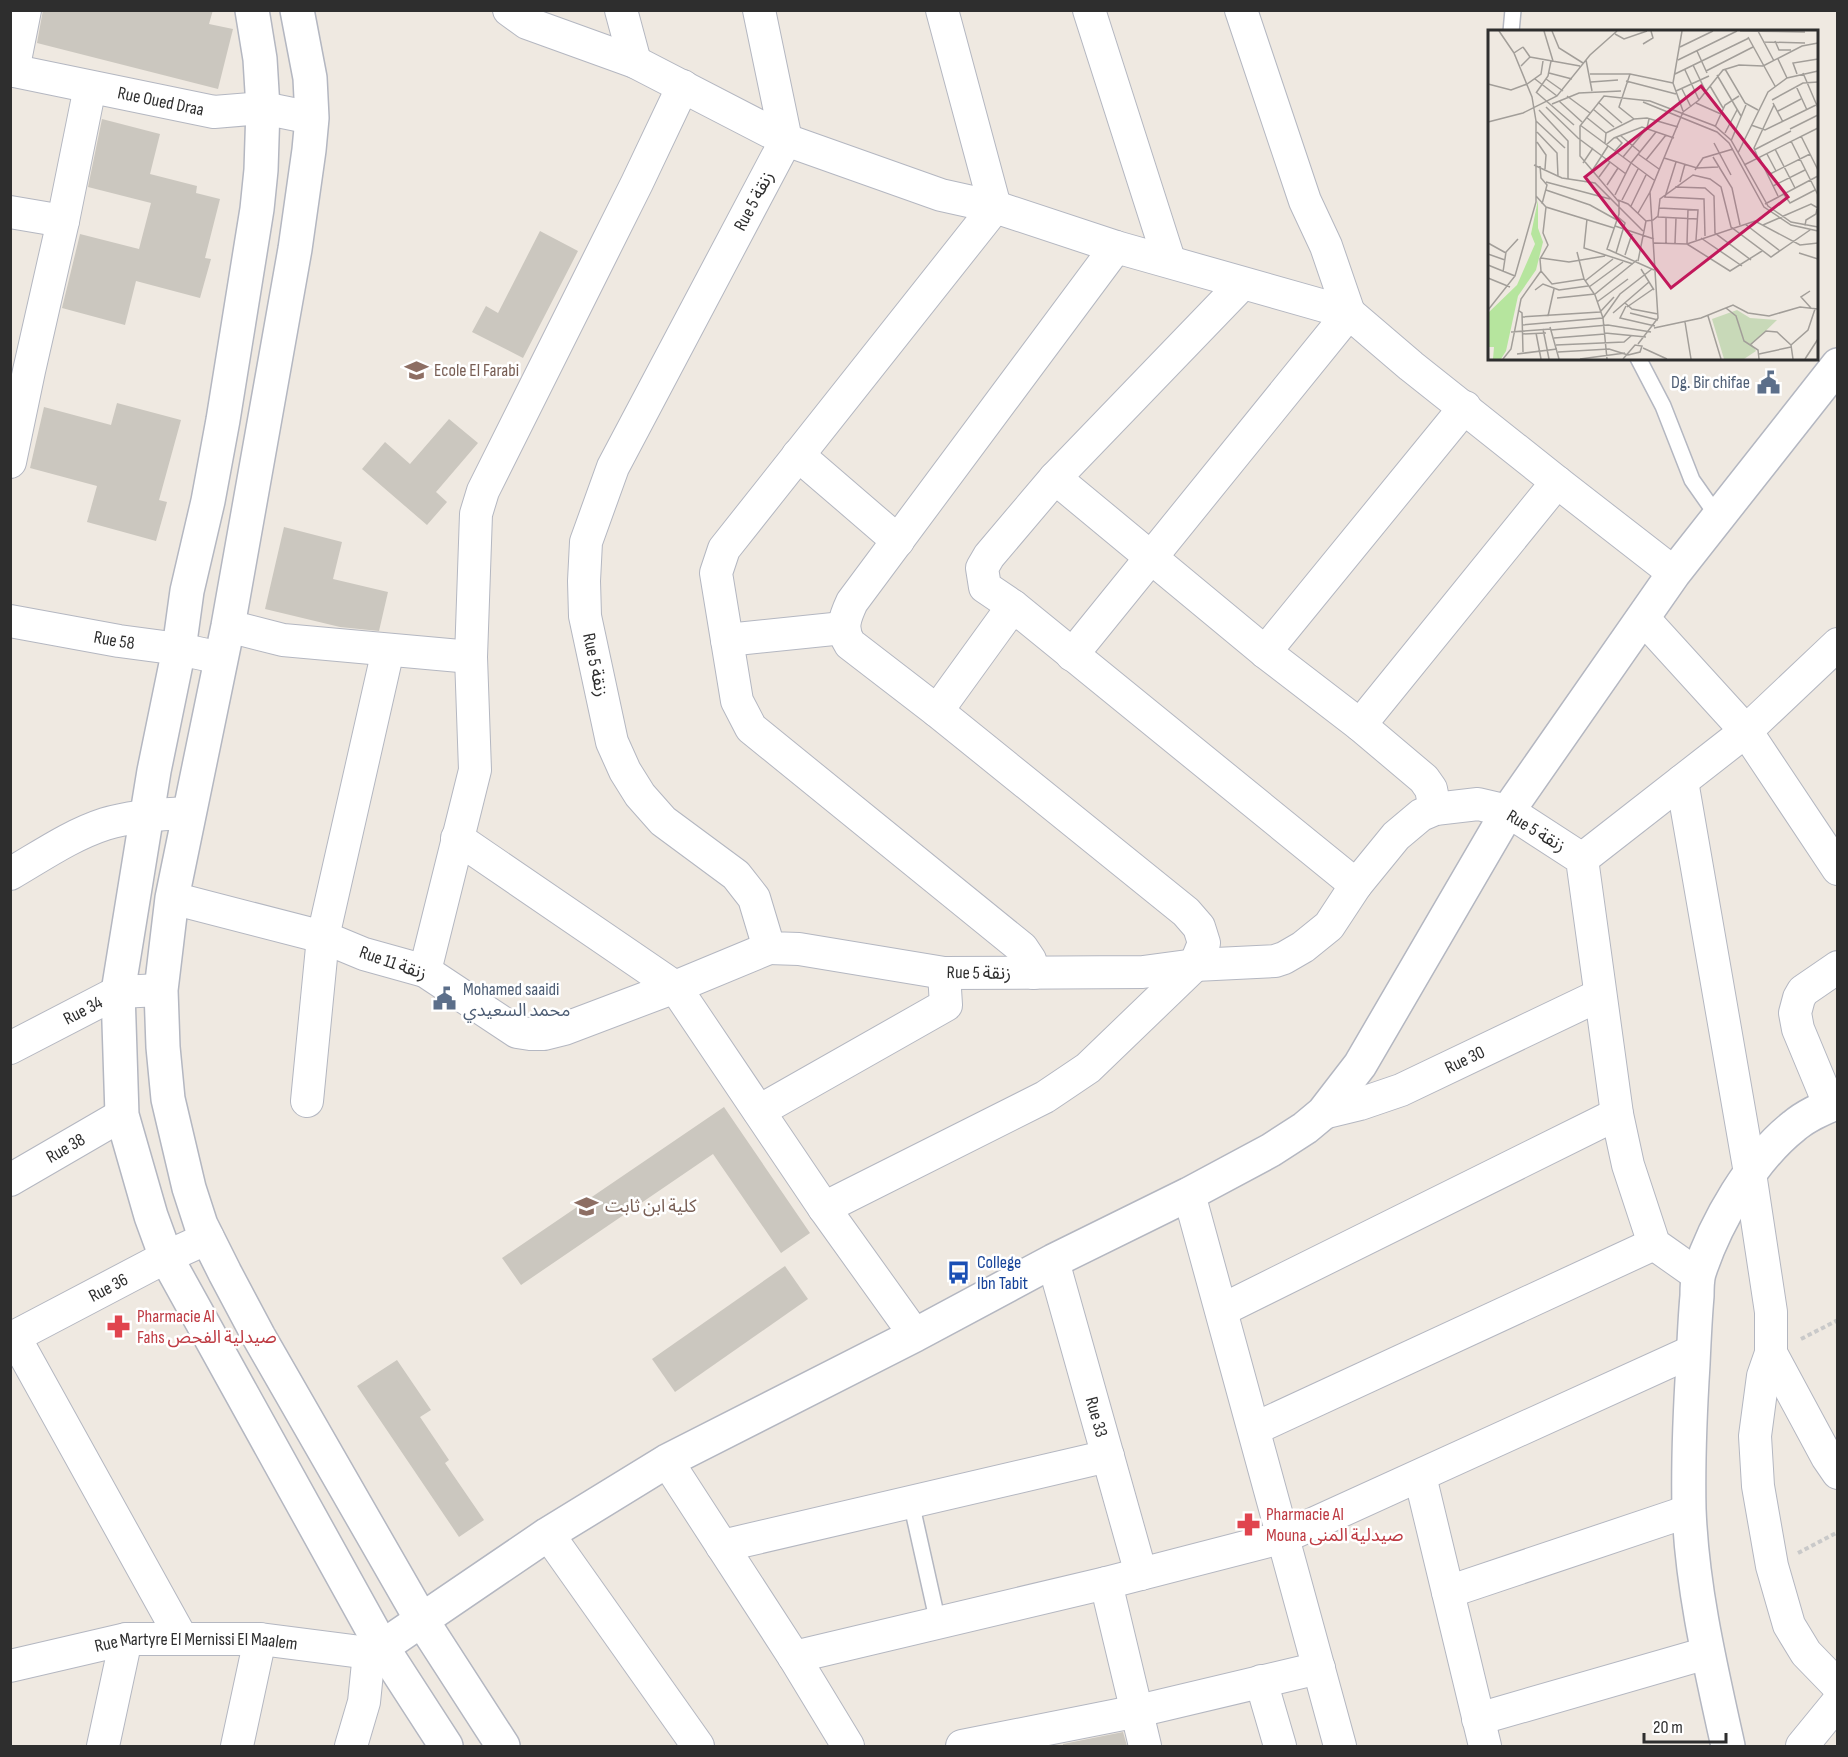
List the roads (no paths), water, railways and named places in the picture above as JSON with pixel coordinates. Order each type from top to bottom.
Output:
[{"type":"street","points":[[12,71],[25,10]]},
{"type":"street","points":[[252,10],[260,59],[263,108],[261,170],[251,255],[208,501],[187,591],[179,648],[146,816],[118,992],[122,1115],[151,1216],[166,1257],[375,1650],[446,1746]]},
{"type":"street","points":[[297,10],[310,78],[312,118],[295,249],[228,626],[172,898],[161,990],[168,1099],[189,1188],[208,1238],[259,1337],[421,1620],[503,1746]]},
{"type":"street","points":[[509,10],[527,23],[635,62],[786,140],[941,195],[995,207],[1116,247],[1349,313],[1411,366],[1674,573]]},
{"type":"street","points":[[621,10],[635,62]]},
{"type":"street","points":[[759,10],[786,140]]},
{"type":"street","points":[[942,10],[995,207]]},
{"type":"street","points":[[1089,10],[1169,261]]},
{"type":"street","points":[[1241,10],[1305,201],[1326,246],[1349,313]]},
{"type":"street","name":"Rue Oued Draa","points":[[12,71],[214,112],[263,108],[312,118]]},
{"type":"street","points":[[425,971],[475,770],[471,657],[476,514],[483,491],[683,86]]},
{"type":"street","points":[[10,462],[20,369],[63,221],[90,87]]},
{"type":"street","name":"Rue 5 زنقة","points":[[786,140],[613,467],[586,542],[585,616],[612,742],[625,771],[640,795],[663,820],[736,875],[753,898],[769,948],[799,949],[944,973],[1143,972],[1195,965],[1275,961],[1304,946],[1329,926],[1356,885],[1396,836],[1421,815],[1435,808],[1478,804],[1508,811],[1582,859],[1617,1114],[1628,1165],[1654,1244]]},
{"type":"street","points":[[995,207],[724,549],[716,573],[737,701],[752,728],[1022,948],[1030,960],[1034,974]]},
{"type":"street","points":[[10,212],[63,221]]},
{"type":"street","points":[[825,1208],[1045,1097],[1088,1068],[1195,965],[1204,943],[1198,927],[1185,912],[937,711],[850,644],[843,628],[852,602],[1116,247]]},
{"type":"street","points":[[1242,284],[1055,478],[981,568],[985,587],[1013,606],[1356,885]]},
{"type":"street","points":[[1072,655],[1349,313]]},
{"type":"street","points":[[351,1746],[364,1702],[375,1650],[548,1534],[667,1461],[1271,1150],[1323,1113],[1344,1088],[1371,1048],[1508,811],[1674,573],[1838,365]]},
{"type":"street","points":[[1265,652],[1465,407]]},
{"type":"street","points":[[798,455],[898,541]]},
{"type":"street","points":[[1055,478],[1150,559],[1360,725],[1424,779],[1431,789],[1435,808]]},
{"type":"street","points":[[1360,725],[1557,482]]},
{"type":"street","points":[[937,711],[1013,606]]},
{"type":"street","points":[[1643,618],[1746,731],[1829,835],[1838,869]]},
{"type":"street","name":"Rue 58","points":[[10,621],[179,648],[221,657]]},
{"type":"street","points":[[228,626],[283,640],[471,657]]},
{"type":"street","points":[[727,640],[843,628]]},
{"type":"street","points":[[1582,859],[1746,731],[1838,644]]},
{"type":"street","points":[[308,1101],[323,937],[388,650]]},
{"type":"street","points":[[1682,781],[1772,1311],[1771,1353],[1764,1376],[1755,1436],[1758,1486],[1772,1566],[1789,1625],[1806,1653],[1838,1686]]},
{"type":"street","points":[[10,874],[88,830],[107,823],[146,816],[188,813]]},
{"type":"street","points":[[457,838],[675,987],[825,1208],[915,1335]]},
{"type":"street","name":"Rue 11 زنقة","points":[[172,898],[323,937],[364,954],[425,971],[517,1032],[530,1034],[544,1034],[564,1029],[769,948]]},
{"type":"street","points":[[1728,1746],[1707,1653],[1696,1585],[1689,1511],[1690,1428],[1698,1275],[1736,1193],[1750,1173],[1794,1125],[1809,1115],[1834,1104],[1798,1029],[1795,1012],[1798,998],[1803,991],[1838,967]]},
{"type":"street","points":[[759,1111],[946,1005],[944,973]]},
{"type":"street","name":"Rue 34","points":[[10,1048],[118,992],[161,990]]},
{"type":"street","name":"Rue 30","points":[[1323,1113],[1360,1104],[1401,1090],[1600,996]]},
{"type":"street","points":[[1222,1310],[1617,1114]]},
{"type":"street","name":"Rue 38","points":[[10,1180],[122,1115]]},
{"type":"street","points":[[1189,1194],[1340,1746]]},
{"type":"street","name":"Rue 36","points":[[12,1338],[166,1257],[208,1238]]},
{"type":"street","points":[[1254,1429],[1654,1244],[1698,1275]]},
{"type":"street","name":"Rue 33","points":[[1053,1261],[1141,1574]]},
{"type":"street","points":[[12,1338],[182,1639]]},
{"type":"street","points":[[794,1657],[1106,1583],[1284,1537],[1694,1351]]},
{"type":"street","points":[[1771,1353],[1827,1457],[1838,1473]]},
{"type":"street","points":[[722,1546],[1108,1456]]},
{"type":"street","points":[[667,1461],[794,1657],[848,1746]]},
{"type":"street","points":[[1420,1476],[1482,1733],[1707,1653]]},
{"type":"street","points":[[1448,1592],[1689,1511]]},
{"type":"street","points":[[548,1534],[698,1746]]},
{"type":"street","points":[[1106,1583],[1145,1746]]},
{"type":"street","points":[[103,1746],[126,1639]]},
{"type":"street","name":"Rue Martyre El Mernissi El Maalem","points":[[10,1666],[126,1639],[260,1639],[375,1650]]},
{"type":"street","points":[[237,1746],[260,1639]]},
{"type":"street","points":[[962,1746],[1138,1711],[1319,1668]]},
{"type":"street","points":[[1261,1681],[1280,1746]]},
{"type":"street","points":[[1802,1746],[1838,1702]]},
{"type":"lane","points":[[1511,30],[1513,10]]},
{"type":"lane","points":[[1639,360],[1663,406],[1692,480],[1718,517]]},
{"type":"lane","points":[[911,1502],[939,1623]]},
{"type":"place","name":"Ecole El Farabi","points":[[416,370]]},
{"type":"place","name":"Dg. Bir chifae","points":[[1768,382]]},
{"type":"place","name":"Mohamed saaidi محمد السعيدي","points":[[445,999]]},
{"type":"place","name":"كلية ابن ثابت","points":[[587,1206]]},
{"type":"place","name":"College Ibn Tabit","points":[[959,1272]]},
{"type":"place","name":"Pharmacie Al Fahs صيدلية الفحص","points":[[119,1326]]},
{"type":"place","name":"Pharmacie Al Mouna صيدلية المنى","points":[[1248,1524]]}]
